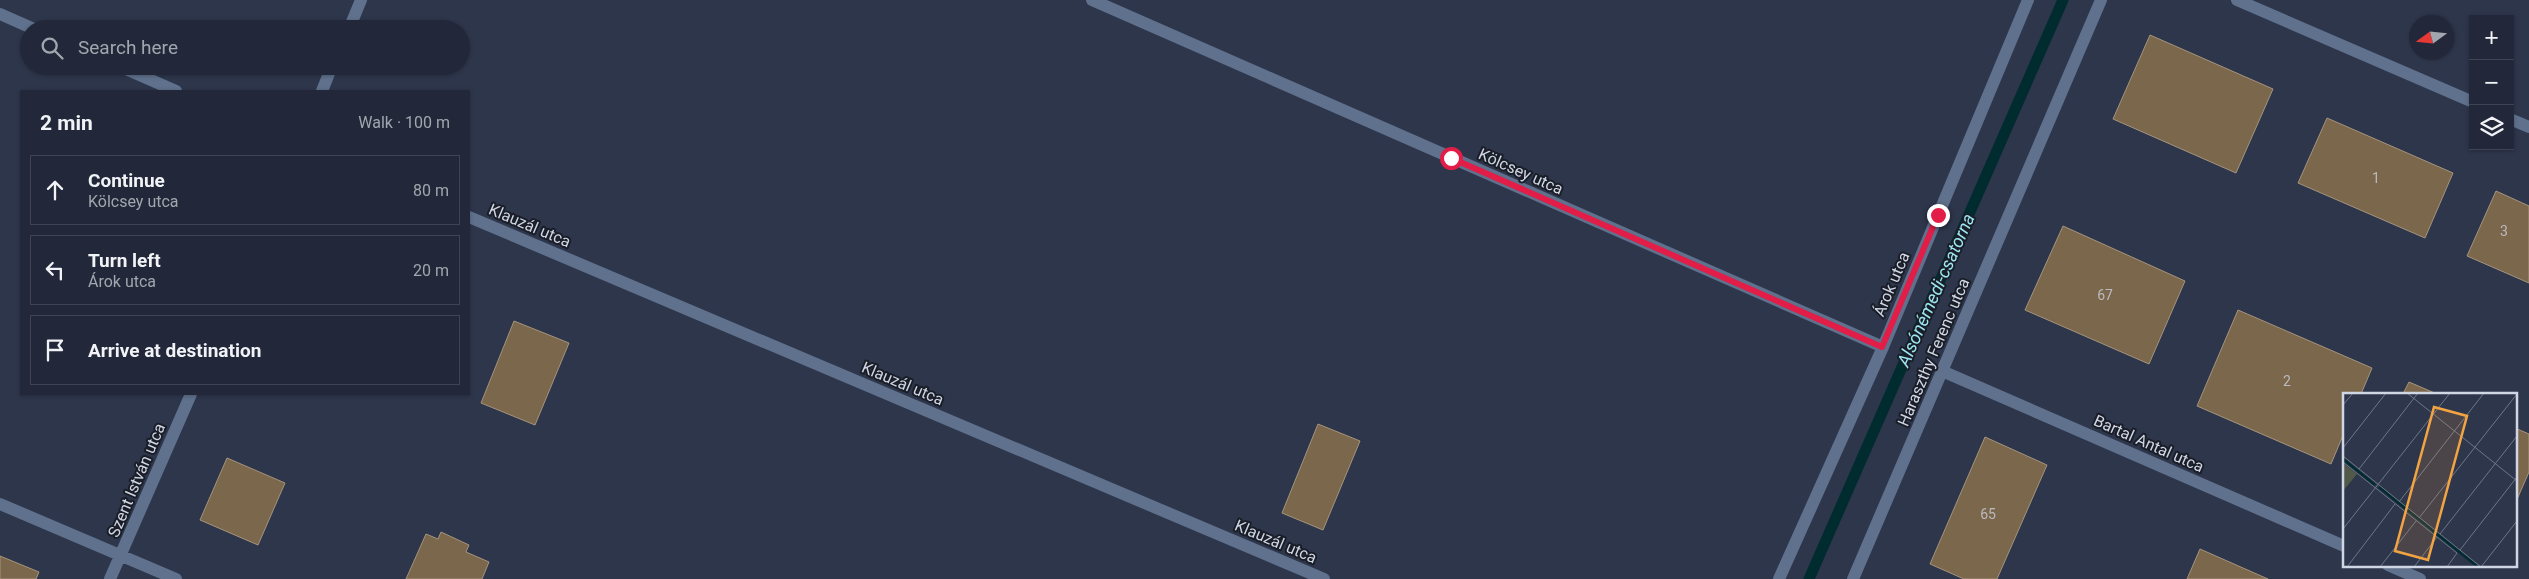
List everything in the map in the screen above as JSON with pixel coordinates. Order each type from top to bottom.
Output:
[{"type":"street","points":[[353,20],[361,0]]},
{"type":"street","name":"Kölcsey utca","points":[[1092,0],[1882,347]]},
{"type":"street","name":"Árok utca","points":[[1779,579],[1882,347],[2028,0]]},
{"type":"street","name":"Haraszthy Ferenc utca","points":[[1853,579],[2101,0]]},
{"type":"street","points":[[2237,0],[2469,100]]},
{"type":"street","points":[[0,14],[20,23]]},
{"type":"street","points":[[140,75],[174,90]]},
{"type":"street","points":[[322,90],[328,75]]},
{"type":"street","points":[[2514,121],[2529,127]]},
{"type":"street","name":"Klauzál utca","points":[[470,217],[1324,579]]},
{"type":"street","name":"Bartal Antal utca","points":[[1942,371],[2343,546]]},
{"type":"street","name":"Szent István utca","points":[[110,579],[191,395]]},
{"type":"street","points":[[0,504],[176,579]]},
{"type":"street","points":[[2390,566],[2420,579]]},
{"type":"building","points":[[2150,35],[2273,89],[2236,173],[2113,119]]},
{"type":"building","points":[[2327,118],[2453,173],[2425,238],[2298,183]]},
{"type":"building","points":[[2496,191],[2529,206],[2529,283],[2467,256]]},
{"type":"building","points":[[2063,226],[2185,281],[2149,364],[2025,310]]},
{"type":"building","points":[[2238,310],[2372,368],[2361,393],[2343,393],[2343,435],[2331,464],[2197,406]]},
{"type":"building","points":[[514,321],[569,343],[535,425],[481,403]]},
{"type":"building","points":[[2409,382],[2435,393],[2404,393]]},
{"type":"building","points":[[1318,424],[1360,441],[1323,530],[1282,513]]},
{"type":"building","points":[[2516,428],[2529,434],[2529,472],[2516,502]]},
{"type":"building","points":[[1985,437],[2047,465],[1997,579],[1964,579],[1930,564]]},
{"type":"building","points":[[227,458],[285,483],[258,545],[200,520]]},
{"type":"building","points":[[441,532],[469,545],[466,552],[489,562],[482,579],[406,579],[426,534],[438,539]]},
{"type":"building","points":[[2200,549],[2268,579],[2187,579]]},
{"type":"building","points":[[0,556],[39,572],[36,579],[0,579]]},
{"type":"waterway","name":"Alsónémedi-csatorna","points":[[1809,579],[2063,0]]},
{"type":"route","points":[[1451,158],[1882,347],[1938,215]]}]
